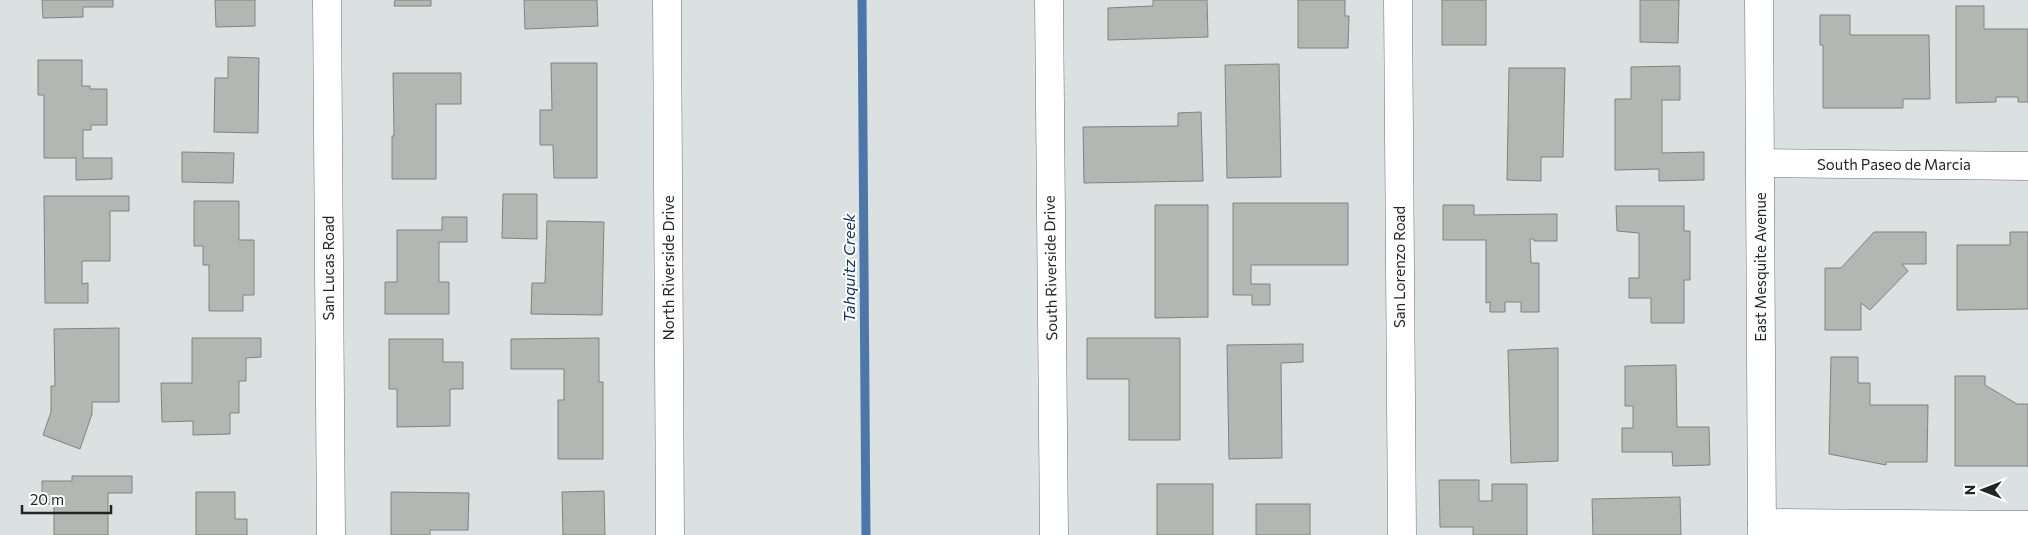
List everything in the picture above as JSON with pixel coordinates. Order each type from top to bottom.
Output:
[{"type":"street","name":"San Lucas Road","points":[[327,0],[331,535]]},
{"type":"street","name":"North Riverside Drive","points":[[667,0],[670,535]]},
{"type":"street","name":"South Riverside Drive","points":[[1049,0],[1054,535]]},
{"type":"street","name":"San Lorenzo Road","points":[[1398,0],[1402,535]]},
{"type":"street","name":"East Mesquite Avenue","points":[[1759,0],[1762,529]]},
{"type":"street","name":"South Paseo de Marcia","points":[[1761,163],[2028,166]]},
{"type":"street","points":[[1762,529],[2028,525]]},
{"type":"building","points":[[42,0],[113,0],[113,7],[83,7],[83,17],[43,18]]},
{"type":"building","points":[[215,0],[255,0],[255,26],[216,27]]},
{"type":"building","points":[[395,0],[431,0],[431,6],[394,6]]},
{"type":"building","points":[[524,0],[597,0],[598,26],[525,29]]},
{"type":"building","points":[[1153,0],[1207,0],[1208,37],[1108,40],[1108,8],[1153,6]]},
{"type":"building","points":[[1298,0],[1345,0],[1345,16],[1349,16],[1348,48],[1298,48]]},
{"type":"building","points":[[1442,0],[1486,0],[1486,45],[1442,45]]},
{"type":"building","points":[[1640,0],[1679,0],[1678,43],[1640,42]]},
{"type":"building","points":[[1956,6],[1984,6],[1984,29],[2028,29],[2028,102],[2018,102],[2018,97],[1996,97],[1996,102],[1956,103]]},
{"type":"building","points":[[1820,15],[1850,15],[1850,35],[1929,35],[1930,99],[1903,99],[1903,108],[1823,108],[1823,45],[1820,45]]},
{"type":"building","points":[[228,57],[259,58],[258,133],[214,132],[215,78],[228,78]]},
{"type":"building","points":[[38,60],[82,60],[82,86],[90,86],[90,89],[107,89],[107,125],[91,125],[91,130],[83,130],[83,158],[112,158],[112,179],[76,180],[76,158],[44,158],[44,95],[38,95]]},
{"type":"building","points":[[551,63],[597,63],[597,178],[554,178],[553,145],[540,145],[540,110],[552,110]]},
{"type":"building","points":[[1279,64],[1281,177],[1227,178],[1225,65]]},
{"type":"building","points":[[1680,66],[1680,100],[1662,100],[1662,153],[1704,152],[1704,180],[1659,181],[1659,169],[1615,170],[1615,99],[1631,99],[1631,67]]},
{"type":"building","points":[[1509,68],[1565,68],[1563,157],[1541,157],[1541,181],[1507,180]]},
{"type":"building","points":[[393,73],[461,73],[461,104],[436,104],[436,179],[392,179],[392,136],[394,136]]},
{"type":"building","points":[[1201,112],[1203,181],[1084,183],[1083,127],[1178,126],[1178,113]]},
{"type":"building","points":[[182,152],[234,153],[233,183],[182,182]]},
{"type":"building","points":[[503,194],[537,194],[537,239],[502,238]]},
{"type":"building","points":[[44,196],[129,196],[129,211],[110,211],[110,261],[82,261],[82,284],[88,283],[88,303],[45,303]]},
{"type":"building","points":[[194,201],[239,201],[239,240],[254,240],[254,295],[243,295],[243,311],[209,311],[209,265],[203,265],[203,246],[194,246]]},
{"type":"building","points":[[1233,203],[1348,203],[1348,265],[1251,265],[1251,284],[1270,284],[1270,305],[1252,305],[1252,295],[1233,295]]},
{"type":"building","points":[[1155,205],[1208,205],[1208,317],[1155,318]]},
{"type":"building","points":[[1443,205],[1474,205],[1474,215],[1557,214],[1557,241],[1534,241],[1534,239],[1530,239],[1531,263],[1539,263],[1539,312],[1521,312],[1521,302],[1505,302],[1505,312],[1490,312],[1490,302],[1486,303],[1486,240],[1443,240]]},
{"type":"building","points":[[1616,206],[1684,206],[1684,231],[1690,231],[1690,280],[1684,280],[1684,323],[1651,323],[1651,298],[1629,298],[1629,278],[1639,278],[1639,233],[1617,231]]},
{"type":"building","points":[[442,217],[467,217],[467,242],[439,242],[439,282],[449,282],[449,314],[385,314],[385,282],[397,282],[397,230],[442,230]]},
{"type":"building","points":[[547,221],[604,222],[602,315],[531,314],[532,283],[545,283]]},
{"type":"building","points":[[1874,232],[1926,232],[1926,264],[1902,264],[1908,271],[1870,310],[1861,303],[1861,330],[1825,330],[1825,268],[1841,268]]},
{"type":"building","points":[[2010,232],[2028,232],[2028,309],[1957,310],[1957,245],[2010,245]]},
{"type":"building","points":[[119,328],[119,402],[92,402],[92,414],[80,449],[43,435],[51,412],[51,386],[55,386],[54,329]]},
{"type":"building","points":[[192,338],[261,338],[261,357],[246,358],[246,381],[239,381],[239,413],[230,413],[230,434],[193,435],[193,421],[162,422],[161,383],[192,383]]},
{"type":"building","points":[[599,338],[599,382],[603,382],[603,459],[558,459],[558,400],[564,400],[564,369],[511,369],[511,339]]},
{"type":"building","points":[[1087,338],[1180,338],[1180,440],[1129,440],[1129,379],[1087,379]]},
{"type":"building","points":[[389,339],[443,339],[443,362],[463,362],[463,389],[450,389],[450,426],[397,427],[397,389],[389,389]]},
{"type":"building","points":[[1303,344],[1303,362],[1281,363],[1282,458],[1229,459],[1227,345]]},
{"type":"building","points":[[1558,348],[1558,461],[1511,463],[1508,350]]},
{"type":"building","points":[[1831,357],[1858,357],[1858,383],[1870,383],[1870,405],[1928,405],[1927,462],[1886,462],[1886,465],[1829,454]]},
{"type":"building","points":[[1676,365],[1677,427],[1709,427],[1710,465],[1673,466],[1672,452],[1622,452],[1622,428],[1633,428],[1633,406],[1625,406],[1625,366]]},
{"type":"building","points":[[1955,376],[1985,376],[1985,385],[2017,404],[2028,404],[2028,466],[1955,466]]},
{"type":"building","points":[[72,476],[132,476],[132,493],[108,493],[108,535],[54,535],[54,504],[42,504],[42,481],[72,481]]},
{"type":"building","points":[[1439,480],[1479,480],[1479,501],[1492,501],[1492,484],[1527,484],[1527,535],[1473,535],[1473,527],[1440,527]]},
{"type":"building","points":[[1157,484],[1213,484],[1213,535],[1157,535]]},
{"type":"building","points":[[604,491],[605,535],[563,535],[562,492]]},
{"type":"building","points":[[196,492],[235,492],[235,519],[247,519],[247,535],[196,535]]},
{"type":"building","points":[[391,492],[469,493],[468,530],[430,530],[430,535],[391,535]]},
{"type":"building","points":[[1680,497],[1681,535],[1593,535],[1592,499]]},
{"type":"building","points":[[1256,504],[1310,504],[1310,535],[1256,535]]},
{"type":"waterway","name":"Tahquitz Creek","points":[[862,0],[866,535]]}]
